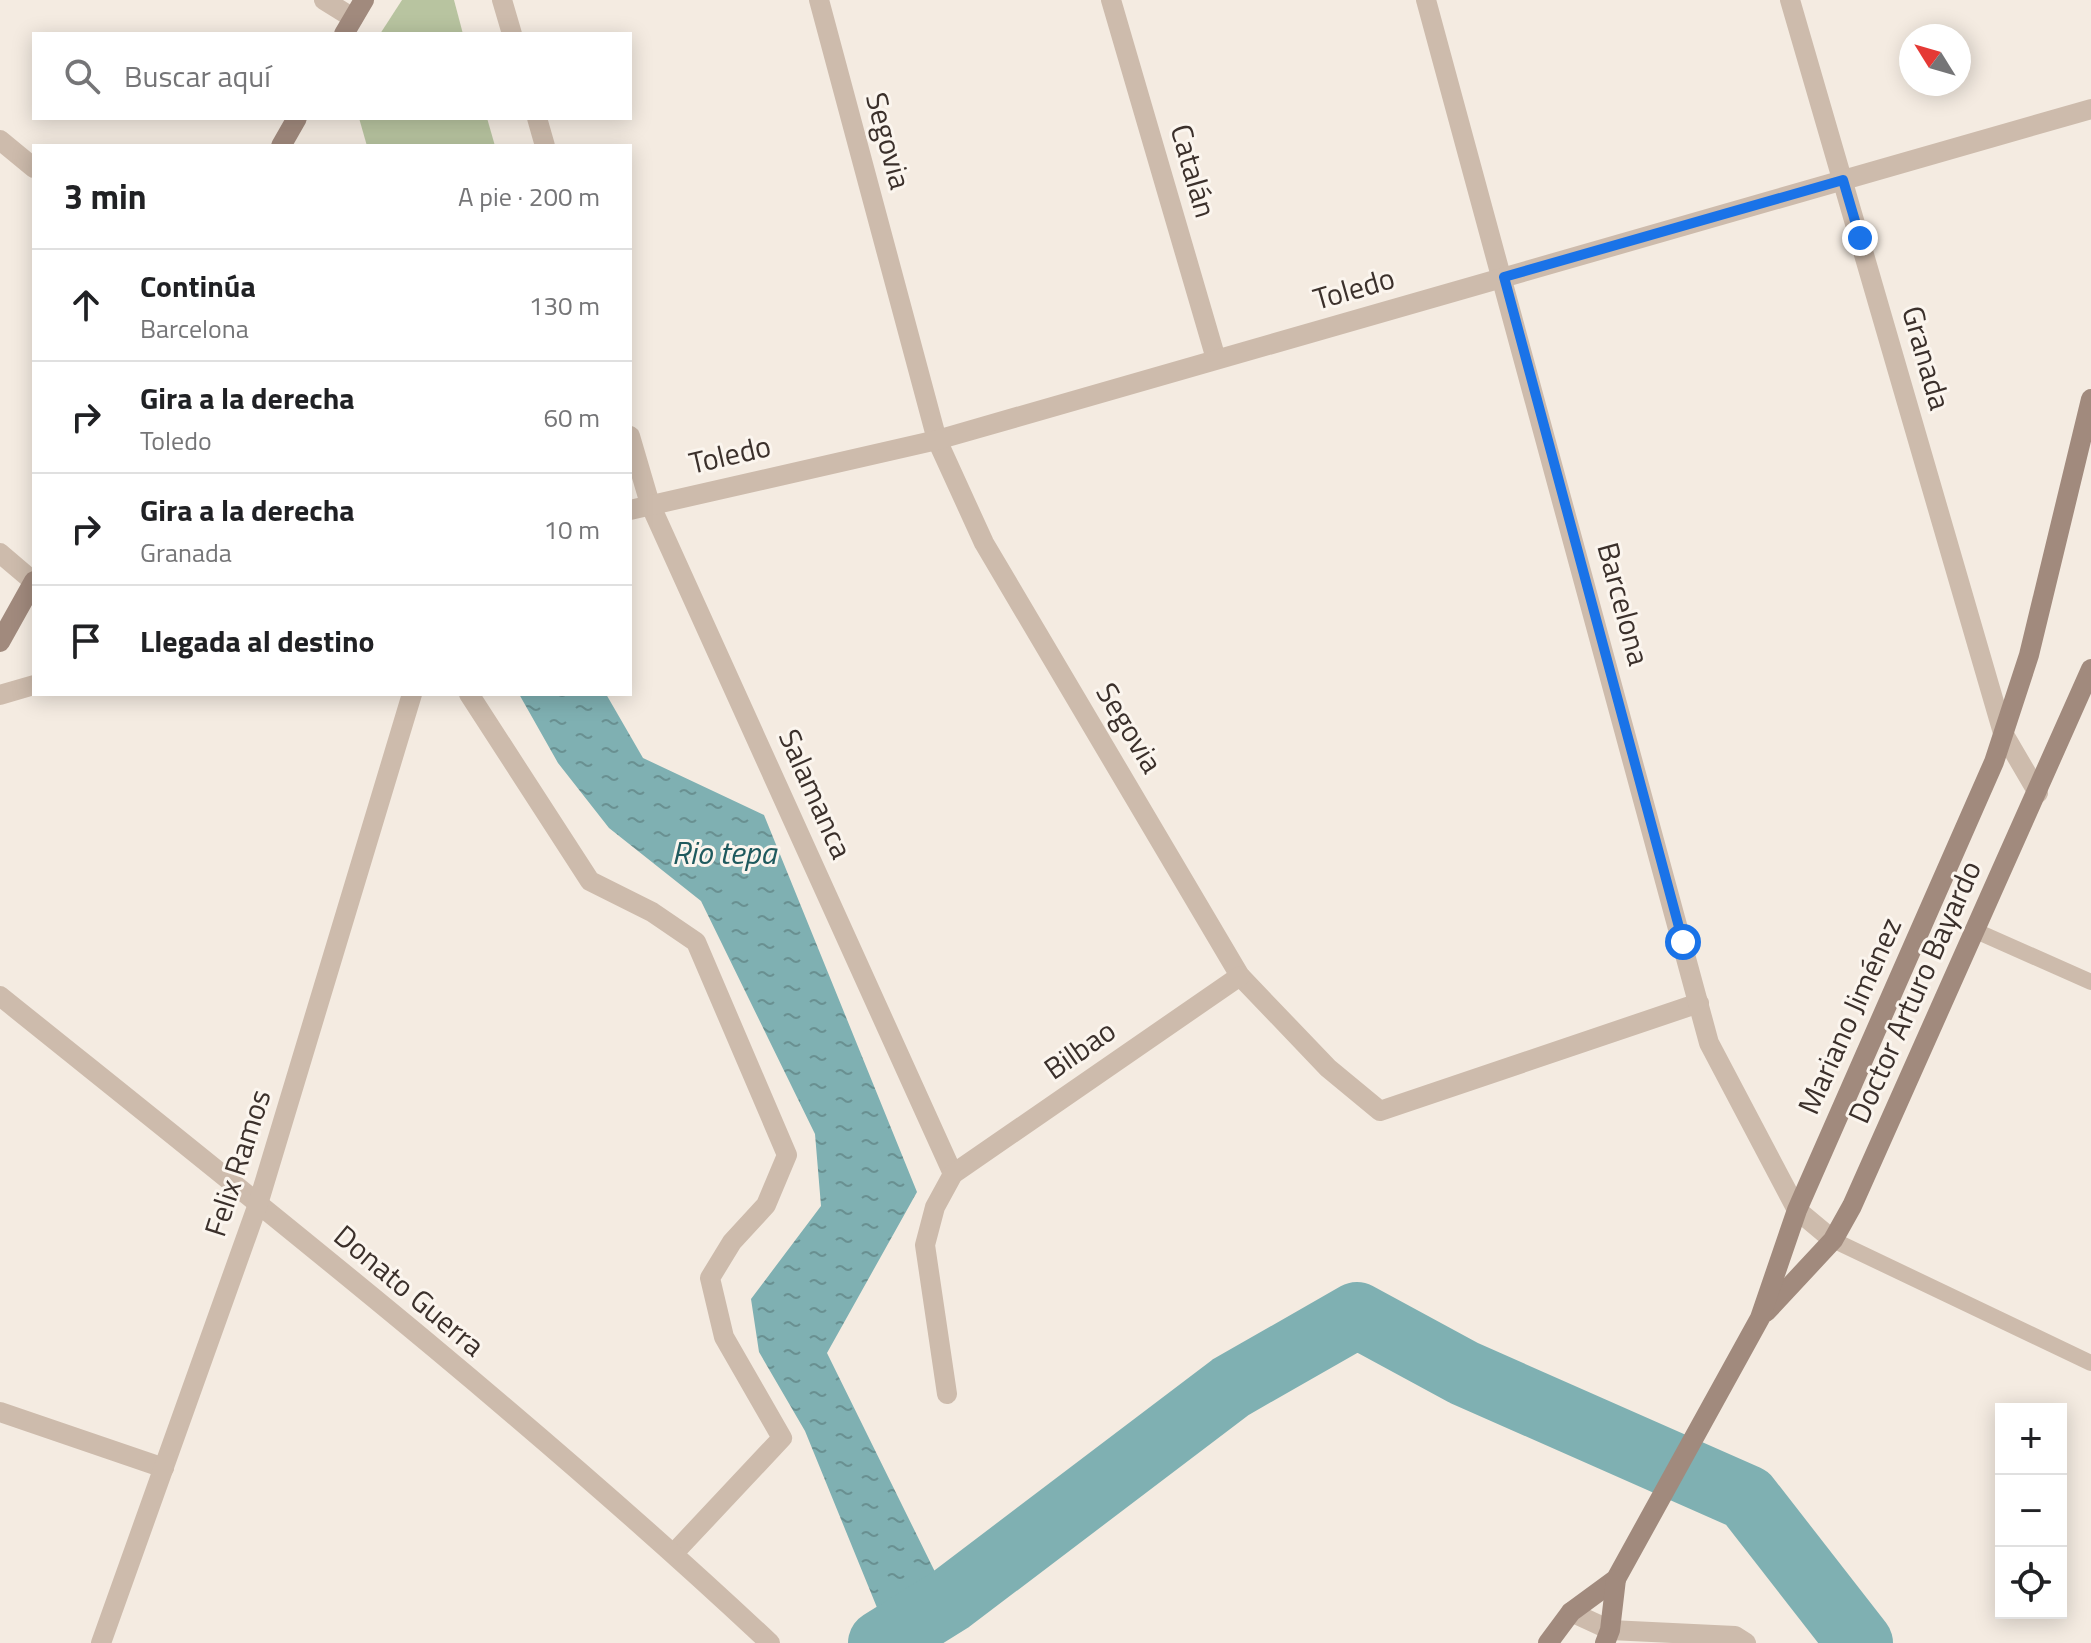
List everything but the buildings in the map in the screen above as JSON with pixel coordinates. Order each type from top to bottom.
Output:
[{"type":"street","points":[[324,0],[354,17]]},
{"type":"street","points":[[502,0],[511,32]]},
{"type":"street","name":"Segovia","points":[[819,0],[937,440],[984,543],[1240,976],[1328,1068],[1380,1111],[1699,1003]]},
{"type":"street","name":"Catalán","points":[[1111,0],[1216,359]]},
{"type":"street","name":"Barcelona","points":[[1426,0],[1504,277],[1709,1043],[1797,1210]]},
{"type":"street","name":"Granada","points":[[1790,0],[2003,733],[2038,793]]},
{"type":"street","name":"Toledo","points":[[640,507],[937,440],[2091,109]]},
{"type":"street","points":[[282,144],[296,120]]},
{"type":"street","points":[[538,120],[544,144]]},
{"type":"street","points":[[0,140],[32,166]]},
{"type":"street","name":"Mariano Jiménez","points":[[1548,1643],[1571,1612],[1616,1579],[1760,1318],[1797,1210],[1994,762],[2029,655],[2091,399]]},
{"type":"street","name":"Salamanca","points":[[632,450],[640,507],[953,1174]]},
{"type":"street","points":[[0,553],[32,580]]},
{"type":"street","points":[[0,642],[32,586]]},
{"type":"street","name":"Doctor Arturo Bayardo","points":[[1760,1318],[1833,1240],[1852,1206],[2091,669]]},
{"type":"street","points":[[0,695],[32,686]]},
{"type":"street","name":"Felix Ramos","points":[[101,1643],[258,1204],[411,696]]},
{"type":"street","points":[[470,696],[590,881],[652,912],[696,942],[787,1155],[766,1205],[732,1242],[710,1278],[724,1337],[782,1438],[674,1553]]},
{"type":"street","name":"Bilbao","points":[[953,1174],[1240,976]]},
{"type":"street","name":"Donato Guerra","points":[[0,996],[258,1204],[674,1553],[770,1643]]},
{"type":"street","points":[[947,1394],[925,1245],[935,1207],[953,1174]]},
{"type":"street","points":[[1797,1210],[1833,1240]]},
{"type":"street","points":[[0,1412],[164,1468]]},
{"type":"street","points":[[1608,1637],[1616,1579]]},
{"type":"street","points":[[1571,1612],[1608,1637],[1735,1636],[1746,1643]]},
{"type":"lane","points":[[1976,931],[2091,982]]},
{"type":"lane","points":[[1833,1240],[2091,1363]]},
{"type":"green space","points":[[402,0],[454,0],[462,32],[381,32]]},
{"type":"green space","points":[[360,120],[488,120],[494,144],[366,144]]},
{"type":"water","name":"Rio tepa","points":[[520,696],[607,696],[643,758],[764,815],[917,1192],[827,1353],[940,1582],[878,1610],[805,1431],[759,1352],[751,1299],[821,1206],[815,1134],[701,901],[609,828],[558,763]]},
{"type":"waterway","points":[[881,1643],[950,1600],[1231,1387],[1357,1315],[1464,1373],[1747,1498],[1860,1643]]},
{"type":"route","points":[[1683,942],[1504,277],[1843,180],[1860,238]]}]
